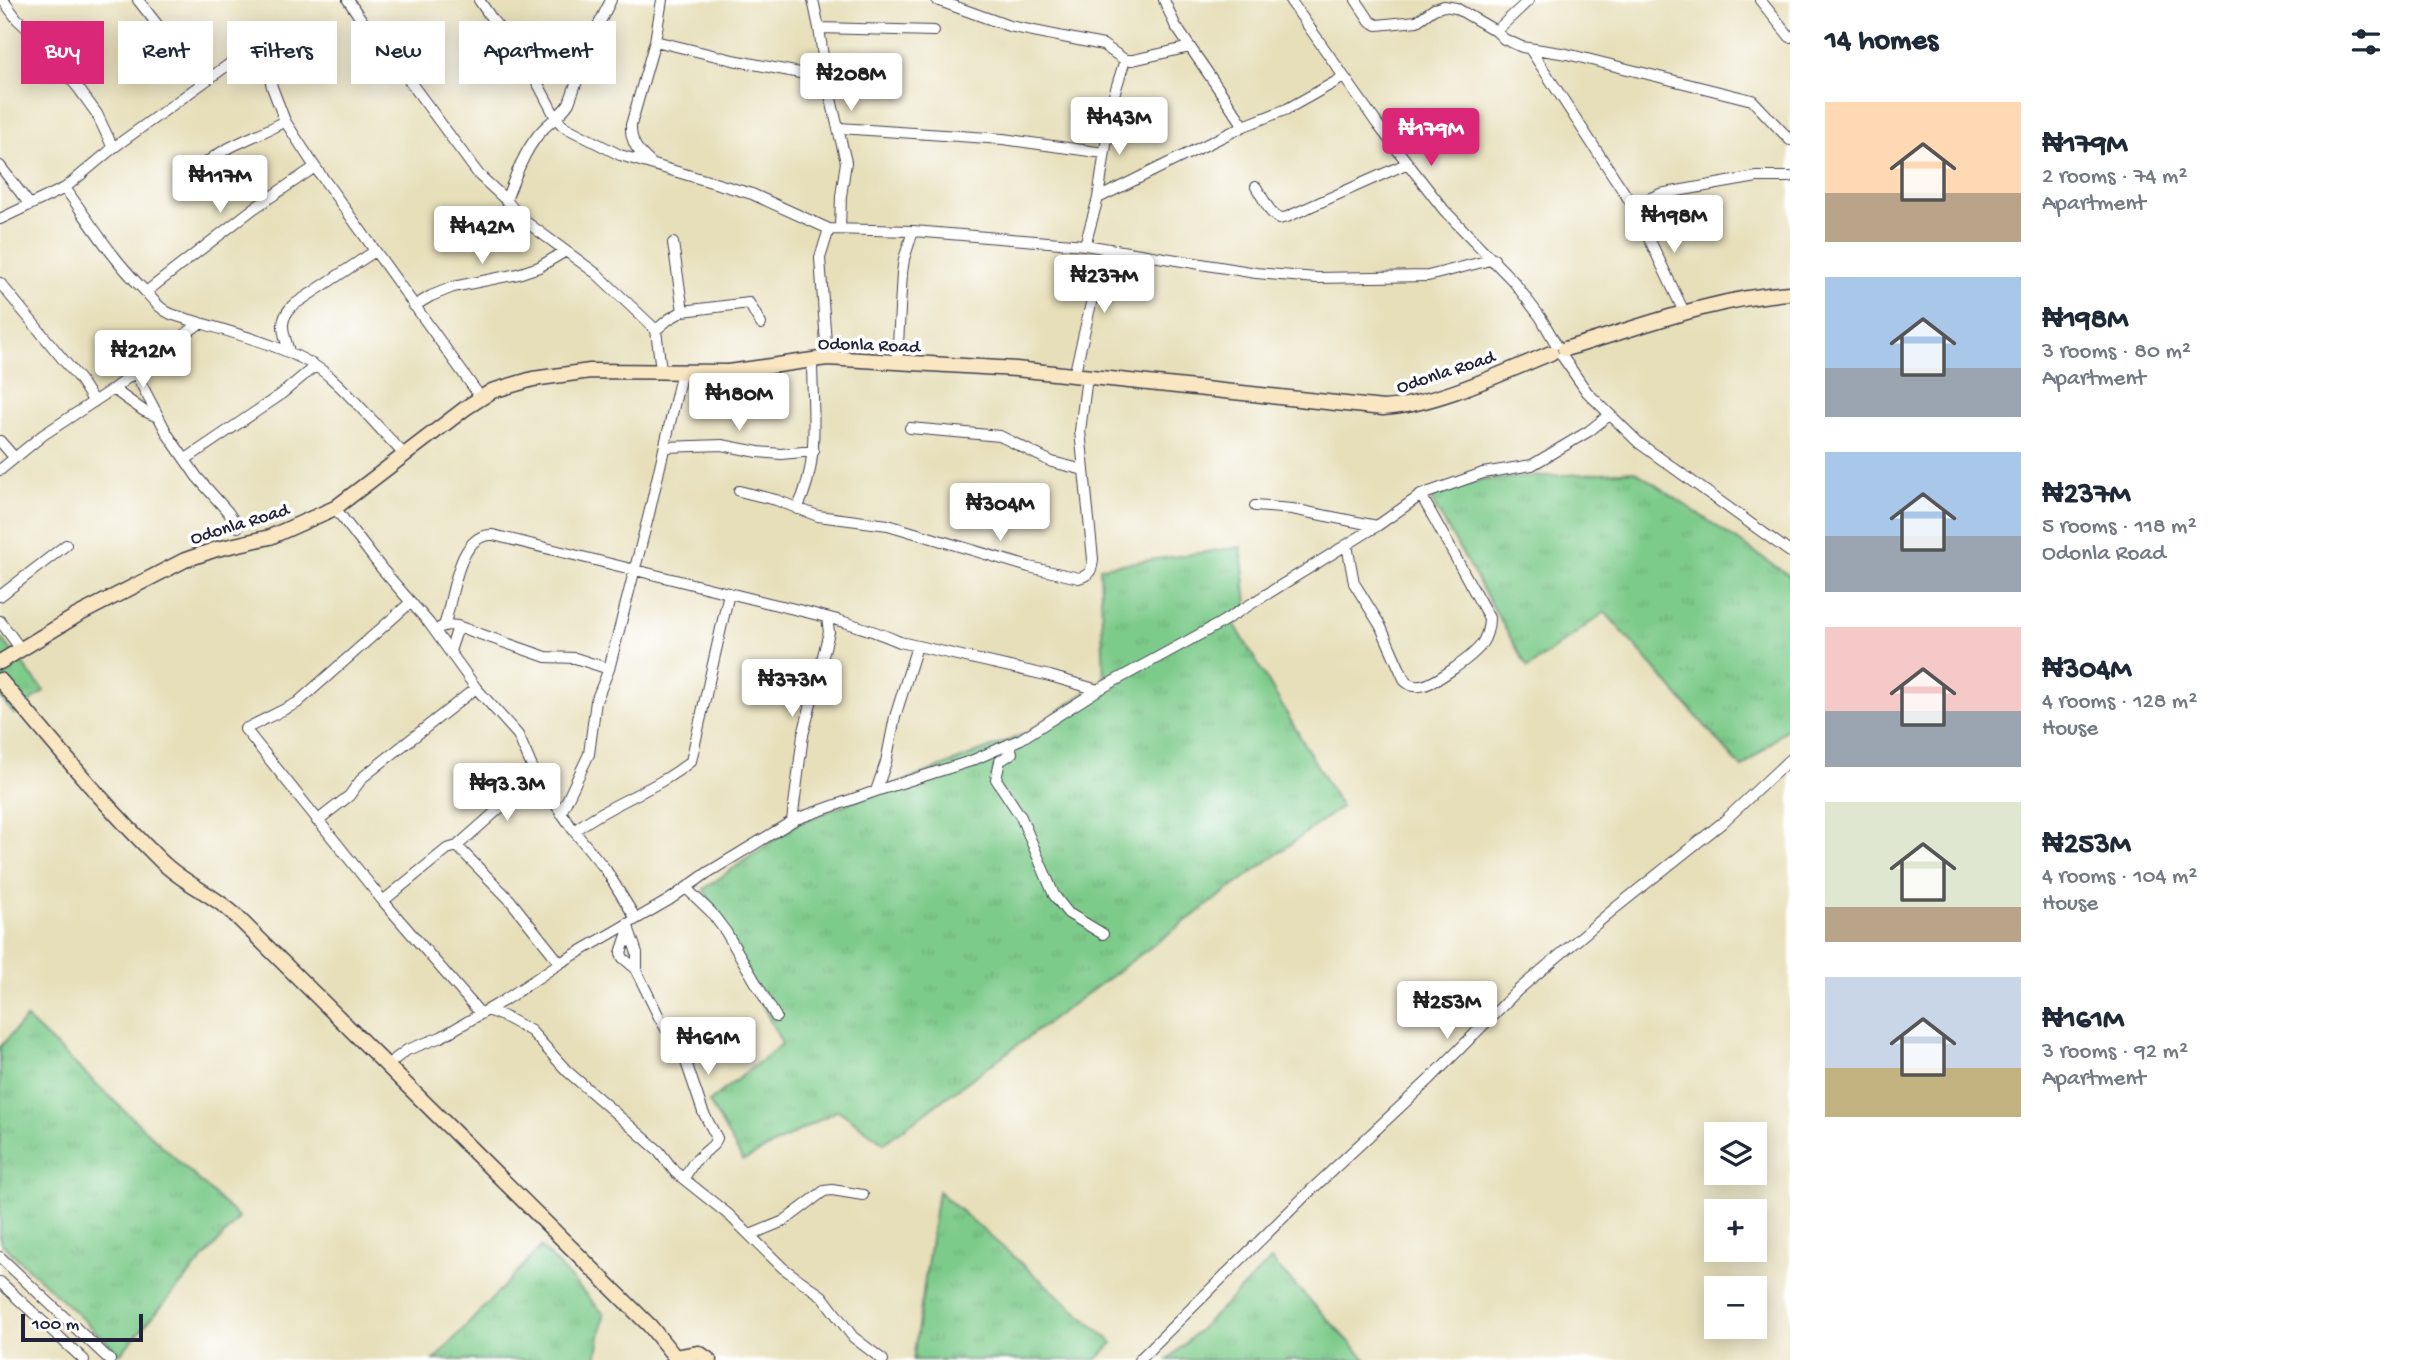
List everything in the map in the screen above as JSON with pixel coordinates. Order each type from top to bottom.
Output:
[{"type":"street","points":[[3,0],[79,89],[97,114],[113,148]]},
{"type":"street","points":[[138,0],[154,21]]},
{"type":"street","points":[[348,0],[376,41],[397,64],[479,175],[522,219],[597,274],[656,330],[662,370]]},
{"type":"street","points":[[479,0],[527,63],[556,118],[576,133],[620,155],[752,194],[834,229],[914,230],[1085,245],[1256,273],[1317,278],[1428,276],[1494,259]]},
{"type":"street","points":[[506,200],[529,147],[569,103],[594,34],[611,0]]},
{"type":"street","points":[[655,167],[634,145],[630,135],[655,41],[662,0]]},
{"type":"street","points":[[813,0],[825,78],[847,166],[834,229],[820,258],[827,358]]},
{"type":"street","points":[[937,0],[1009,26],[1103,45],[1125,60],[1190,47]]},
{"type":"street","points":[[1164,0],[1175,25],[1244,126]]},
{"type":"street","points":[[1290,0],[1444,210],[1494,259],[1530,301],[1587,392],[1639,443],[1790,552]]},
{"type":"street","points":[[1356,0],[1370,21],[1377,25],[1417,22],[1434,9],[1458,4],[1504,39],[1530,49],[1543,48],[1752,100],[1790,140]]},
{"type":"street","points":[[1496,31],[1529,0]]},
{"type":"street","points":[[1760,0],[1790,37]]},
{"type":"street","points":[[819,28],[934,31]]},
{"type":"street","points":[[655,41],[825,78]]},
{"type":"street","points":[[1530,49],[1635,209],[1685,314]]},
{"type":"street","points":[[213,76],[249,54],[258,54],[266,61],[272,87],[285,121],[481,398]]},
{"type":"street","points":[[1085,245],[1098,198],[1113,98],[1125,60]]},
{"type":"street","points":[[1098,198],[1244,126],[1287,109],[1344,76]]},
{"type":"street","points":[[0,219],[65,188],[113,148],[202,84]]},
{"type":"street","points":[[196,186],[199,173],[207,163],[232,146],[285,121]]},
{"type":"street","points":[[839,128],[1003,139],[1104,153]]},
{"type":"street","points":[[1256,187],[1271,212],[1279,219],[1408,163]]},
{"type":"street","points":[[0,166],[30,205]]},
{"type":"street","points":[[146,292],[253,209],[315,167]]},
{"type":"street","points":[[1635,209],[1660,194],[1757,177],[1790,177]]},
{"type":"street","points":[[65,188],[124,271],[162,310],[289,352],[315,366],[330,376],[404,454]]},
{"type":"street","points":[[897,362],[902,273],[914,230]]},
{"type":"street","points":[[673,243],[683,311]]},
{"type":"street","points":[[739,491],[776,500],[818,516],[888,525],[1029,568],[1079,578],[1087,576],[1092,569],[1093,559],[1080,431],[1080,376],[1104,248]]},
{"type":"street","points":[[289,352],[282,327],[285,314],[314,291],[375,251]]},
{"type":"street","points":[[414,306],[453,287],[539,267],[564,252]]},
{"type":"street","points":[[0,283],[80,380],[94,402]]},
{"type":"street","name":"Odonla Road","points":[[0,662],[117,593],[185,560],[217,549],[270,537],[335,508],[481,398],[492,391],[533,379],[590,371],[728,372],[827,358],[1080,376],[1382,408],[1398,407],[1425,400],[1559,351],[1713,305],[1790,293]]},
{"type":"street","points":[[656,330],[683,311],[749,303],[761,324]]},
{"type":"street","points":[[0,470],[43,435],[113,389],[200,323]]},
{"type":"street","points":[[797,509],[808,484],[814,451],[812,360]]},
{"type":"street","points":[[186,459],[279,396],[315,366]]},
{"type":"street","points":[[561,813],[589,754],[596,701],[609,669],[682,371]]},
{"type":"street","points":[[135,372],[168,435],[197,477],[238,527]]},
{"type":"street","points":[[113,389],[144,411],[158,417]]},
{"type":"street","points":[[387,1065],[407,1050],[441,1037],[503,1001],[560,963],[631,924],[792,821],[971,761],[1021,739],[1098,690],[1217,625],[1377,527],[1422,495],[1483,473],[1532,465],[1588,431],[1608,415]]},
{"type":"street","points":[[909,428],[1000,436],[1037,456],[1084,470]]},
{"type":"street","points":[[0,441],[15,457]]},
{"type":"street","points":[[665,447],[722,445],[781,454],[814,451]]},
{"type":"street","points":[[1347,545],[1354,583],[1380,625],[1405,681],[1412,686],[1422,687],[1447,673],[1479,648],[1488,633],[1489,618],[1422,495]]},
{"type":"street","points":[[1255,506],[1292,509],[1377,527]]},
{"type":"street","points":[[335,508],[382,569],[439,629],[450,651],[476,688],[518,735],[536,776],[574,831],[606,870],[631,924],[637,953],[635,968]]},
{"type":"street","points":[[439,629],[451,608],[453,589],[465,553],[476,538],[484,534],[635,569],[827,618],[917,646],[1050,676],[1098,690]]},
{"type":"street","points":[[0,596],[66,545]]},
{"type":"street","points":[[574,831],[691,761],[729,593]]},
{"type":"street","points":[[411,602],[297,703],[245,729],[383,901],[484,1012],[503,1016],[531,1031],[568,1071],[659,1151],[675,1172],[729,1215],[783,1268],[822,1296],[853,1337],[883,1360]]},
{"type":"street","points":[[450,651],[459,627],[451,608]]},
{"type":"street","points":[[792,821],[803,735],[829,632],[827,618]]},
{"type":"street","points":[[0,621],[20,648]]},
{"type":"street","points":[[439,629],[459,627],[546,657],[575,658],[609,669]]},
{"type":"street","points":[[876,791],[917,646]]},
{"type":"street","points":[[0,680],[80,774],[161,860],[182,880],[214,896],[234,914],[650,1326],[672,1357],[699,1353],[709,1360]]},
{"type":"street","points":[[317,821],[349,796],[363,777],[476,688]]},
{"type":"street","points":[[1009,744],[1012,753],[1000,761],[996,769],[1000,788],[1021,817],[1054,895],[1068,913],[1103,934]]},
{"type":"street","points":[[1139,1360],[1309,1192],[1430,1079],[1517,991],[1722,823],[1790,759]]},
{"type":"street","points":[[383,901],[447,849],[457,846],[536,776]]},
{"type":"street","points":[[457,846],[510,900],[560,963]]},
{"type":"street","points":[[687,889],[711,912],[726,932],[776,1017]]},
{"type":"street","points":[[631,924],[621,953],[635,968],[660,1019],[686,1062],[703,1112],[716,1138],[713,1145],[694,1162],[684,1178]]},
{"type":"street","points":[[503,1001],[503,1016]]},
{"type":"street","points":[[750,1235],[785,1221],[824,1191],[863,1195]]},
{"type":"street","points":[[0,1256],[110,1360]]},
{"type":"street","points":[[0,1282],[84,1360]]},
{"type":"green space","points":[[1635,471],[1790,576],[1790,726],[1742,768],[1605,612],[1528,668],[1429,496],[1481,480]]},
{"type":"green space","points":[[1241,547],[1248,613],[1234,623],[1341,807],[884,1143],[838,1110],[743,1161],[709,1102],[782,1044],[704,889],[798,823],[1025,734],[1104,680],[1100,567]]},
{"type":"green space","points":[[0,636],[44,691],[14,714],[0,697]]},
{"type":"green space","points":[[26,1018],[239,1218],[120,1354],[0,1242],[0,1047]]},
{"type":"green space","points":[[938,1191],[1113,1343],[1096,1360],[913,1360]]},
{"type":"green space","points":[[541,1247],[604,1314],[596,1360],[434,1360]]},
{"type":"green space","points":[[1271,1260],[1367,1360],[1168,1360]]}]
